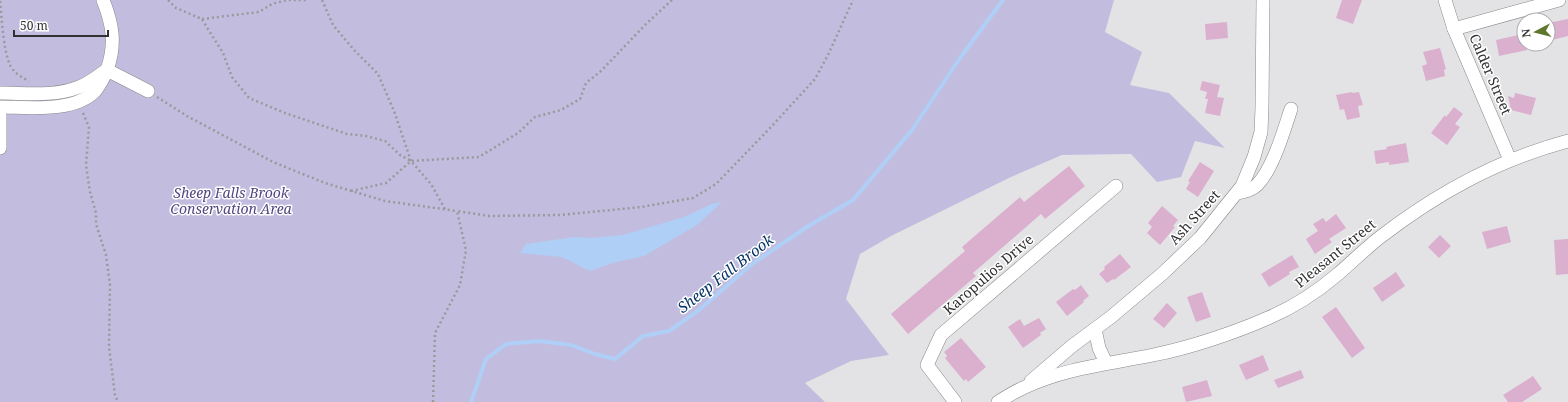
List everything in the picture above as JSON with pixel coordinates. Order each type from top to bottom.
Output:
[{"type":"street","points":[[0,107],[56,107],[75,103],[89,96],[95,91],[107,70],[111,58],[113,34],[112,23],[104,0]]},
{"type":"street","name":"Ash Street","points":[[1022,388],[1162,274],[1194,243],[1242,186],[1254,157],[1261,132],[1263,0]]},
{"type":"street","name":"Calder Street","points":[[1445,0],[1454,29],[1510,160]]},
{"type":"street","points":[[1454,29],[1559,0]]},
{"type":"street","points":[[107,70],[148,91]]},
{"type":"street","points":[[0,93],[55,93],[67,91],[87,83],[107,70]]},
{"type":"street","points":[[1237,193],[1244,192],[1256,185],[1267,170],[1291,109]]},
{"type":"street","points":[[0,116],[0,148]]},
{"type":"street","name":"Pleasant Street","points":[[998,402],[1022,388],[1050,377],[1106,363],[1154,355],[1214,338],[1269,318],[1316,292],[1378,239],[1417,210],[1456,185],[1481,172],[1510,160],[1568,141]]},
{"type":"street","name":"Karopulios Drive","points":[[955,402],[927,365],[941,335],[1116,186]]},
{"type":"street","points":[[1095,329],[1099,348],[1106,363]]},
{"type":"path","points":[[0,0],[6,50],[10,67],[21,77],[34,83]]},
{"type":"path","points":[[168,0],[176,8],[202,19],[259,12],[272,4],[287,0],[308,0]]},
{"type":"path","points":[[322,0],[333,25],[355,51],[378,74],[394,111],[411,161],[431,184],[445,209]]},
{"type":"path","points":[[202,19],[223,53],[232,77],[249,98],[285,113],[347,134],[366,136],[385,141],[400,156],[411,161],[479,157],[518,133],[535,117],[561,110],[580,99],[586,83],[601,71],[646,24],[672,0]]},
{"type":"path","points":[[148,91],[188,116],[273,162],[325,183],[385,201],[489,216],[561,215],[641,207],[693,198],[716,184],[815,79],[828,55],[853,0]]},
{"type":"path","points":[[75,103],[84,114],[89,127],[87,146],[87,175],[96,212],[96,224],[106,254],[110,285],[109,347],[115,395],[118,402]]},
{"type":"path","points":[[350,191],[386,183],[411,161]]},
{"type":"path","points":[[433,402],[435,333],[460,285],[466,250],[457,211]]},
{"type":"green space","name":"Sheep Falls Brook Conservation Area","points":[[0,0],[1114,0],[1105,32],[1142,52],[1130,85],[1169,93],[1225,148],[1195,141],[1181,177],[1157,182],[1131,154],[1062,155],[1011,177],[891,236],[860,254],[846,299],[889,355],[851,361],[805,383],[825,402],[0,402]]},
{"type":"water","points":[[722,202],[697,225],[644,256],[612,263],[590,271],[562,257],[520,253],[526,244],[575,237],[592,238],[623,235],[684,217],[712,204]]},
{"type":"building","points":[[1342,0],[1362,0],[1353,24],[1336,18]]},
{"type":"building","points":[[1568,19],[1568,36],[1556,39],[1556,21]]},
{"type":"building","points":[[1227,22],[1228,38],[1206,40],[1205,24]]},
{"type":"building","points":[[1516,36],[1516,52],[1518,52],[1499,56],[1496,40]]},
{"type":"building","points":[[1440,48],[1446,69],[1444,70],[1445,76],[1426,81],[1422,66],[1427,64],[1423,52]]},
{"type":"building","points":[[1202,81],[1220,85],[1217,97],[1224,98],[1220,116],[1205,113],[1208,99],[1205,99],[1207,92],[1200,90]]},
{"type":"building","points":[[1359,92],[1363,105],[1358,106],[1360,117],[1347,120],[1344,109],[1340,110],[1336,95]]},
{"type":"building","points":[[1515,93],[1536,98],[1531,115],[1511,110],[1508,96],[1514,98]]},
{"type":"building","points":[[1454,107],[1463,114],[1455,124],[1460,127],[1447,145],[1431,133],[1445,115],[1446,117]]},
{"type":"building","points":[[1406,143],[1409,162],[1389,165],[1389,162],[1376,164],[1374,151],[1387,149],[1386,147]]},
{"type":"building","points":[[1200,162],[1214,171],[1198,197],[1186,189],[1190,182],[1188,181]]},
{"type":"building","points":[[1069,166],[1085,186],[1045,219],[1041,214],[973,273],[976,276],[908,334],[891,314],[965,251],[962,247],[1020,197],[1024,202]]},
{"type":"building","points":[[1162,206],[1178,220],[1173,226],[1175,227],[1160,245],[1147,233],[1152,227],[1148,223]]},
{"type":"building","points":[[1336,214],[1346,228],[1329,239],[1332,242],[1315,254],[1306,239],[1318,231],[1313,224],[1323,218],[1326,222]]},
{"type":"building","points":[[1507,226],[1511,242],[1487,249],[1482,232]]},
{"type":"building","points":[[1440,235],[1451,246],[1439,258],[1428,247]]},
{"type":"building","points":[[1568,239],[1568,274],[1556,275],[1554,240]]},
{"type":"building","points":[[1120,254],[1131,267],[1114,280],[1113,279],[1107,283],[1099,274],[1105,269],[1104,267]]},
{"type":"building","points":[[1292,255],[1299,267],[1289,272],[1290,274],[1269,287],[1261,274]]},
{"type":"building","points":[[1396,272],[1405,286],[1382,302],[1373,288]]},
{"type":"building","points":[[1081,285],[1089,296],[1067,316],[1056,302]]},
{"type":"building","points":[[1202,292],[1211,317],[1196,322],[1187,297]]},
{"type":"building","points":[[1167,303],[1177,313],[1164,328],[1153,319]]},
{"type":"building","points":[[1336,307],[1365,348],[1352,358],[1322,317]]},
{"type":"building","points":[[1039,318],[1046,329],[1040,333],[1041,335],[1023,348],[1008,327],[1020,319],[1024,326]]},
{"type":"building","points":[[961,338],[986,367],[968,382],[966,379],[964,381],[945,358],[947,356],[944,352]]},
{"type":"building","points":[[1263,355],[1269,370],[1246,380],[1239,365]]},
{"type":"building","points":[[1301,370],[1304,378],[1278,388],[1274,380]]},
{"type":"building","points":[[1533,376],[1542,389],[1522,402],[1508,402],[1503,395]]},
{"type":"building","points":[[1207,380],[1212,396],[1186,402],[1182,387]]},
{"type":"waterway","name":"Sheep Fall Brook","points":[[471,402],[486,359],[506,344],[539,341],[571,345],[595,354],[615,359],[643,336],[669,331],[699,310],[752,264],[810,225],[853,200],[912,130],[960,58],[1003,0]]}]
